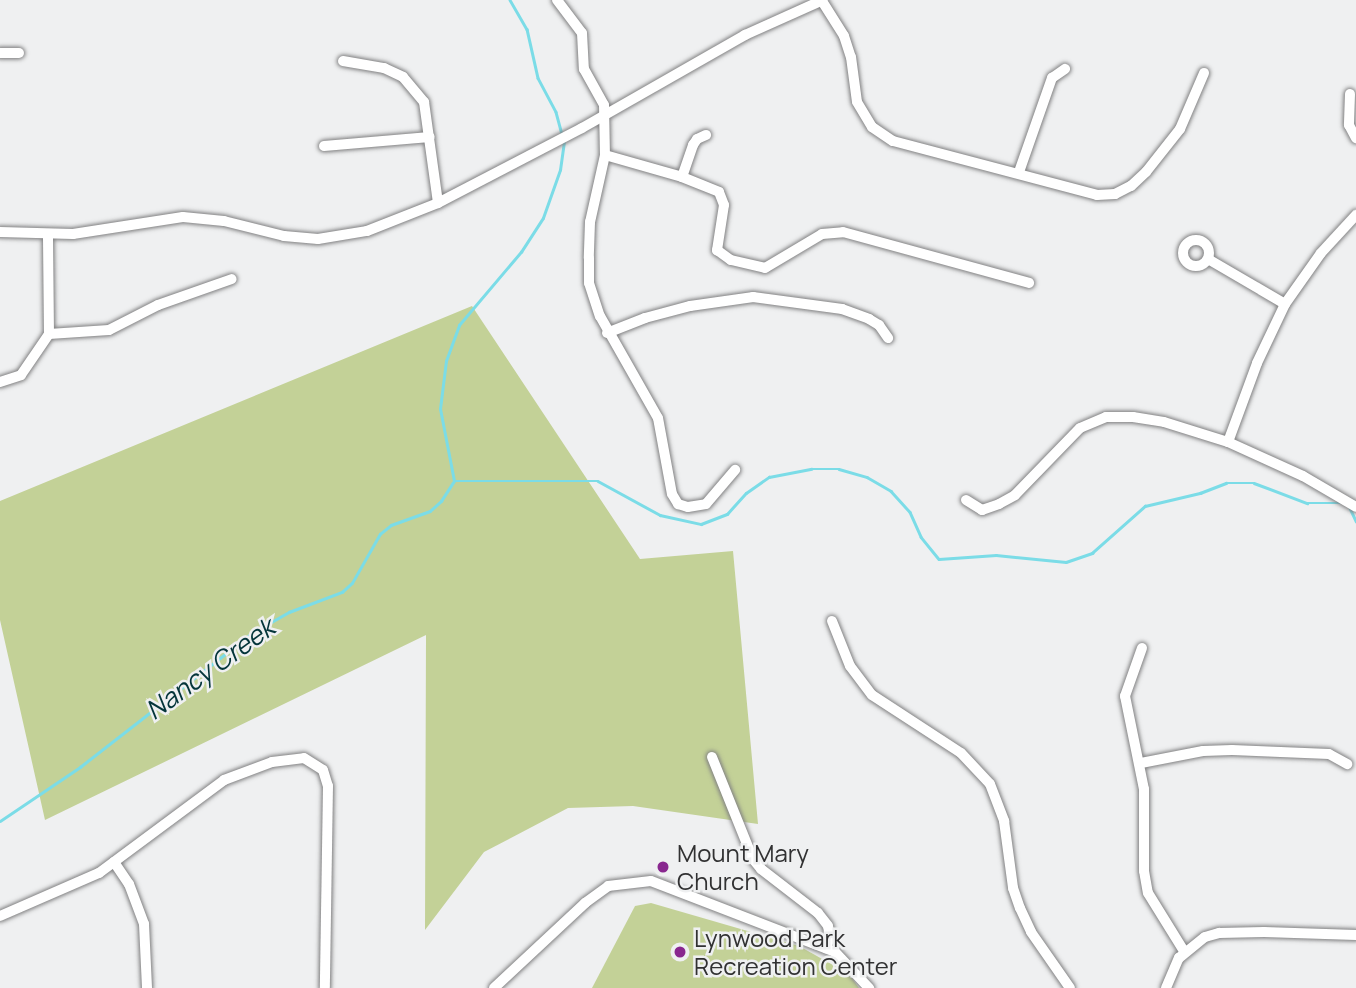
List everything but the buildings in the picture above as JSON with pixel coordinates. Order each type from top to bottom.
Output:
[{"type":"street","points":[[557,0],[582,33],[584,69],[604,105],[605,155],[590,222],[589,283],[607,333],[658,418],[672,494],[678,504],[688,507],[706,503],[735,470]]},
{"type":"street","points":[[0,232],[48,236],[183,217],[224,221],[284,236],[318,239],[367,231],[438,203],[582,128],[745,35],[822,0],[844,36],[851,57],[858,102],[872,127],[893,141],[1019,172],[1052,185],[1097,195],[1115,194],[1131,187],[1180,129],[1204,74]]},
{"type":"street","points":[[0,53],[19,53]]},
{"type":"street","points":[[343,61],[384,68],[403,77],[424,102],[438,203]]},
{"type":"street","points":[[1019,172],[1052,78],[1065,69]]},
{"type":"street","points":[[1350,94],[1349,125],[1356,138]]},
{"type":"street","points":[[682,177],[693,145],[697,139],[706,135]]},
{"type":"street","points":[[324,146],[430,137]]},
{"type":"street","points":[[605,155],[682,177],[719,192],[724,198],[717,250],[731,260],[765,268],[832,231],[928,254],[1029,283]]},
{"type":"street","points":[[1228,442],[1257,363],[1285,304],[1321,253],[1356,215]]},
{"type":"street","points":[[0,382],[21,375],[50,334],[48,236]]},
{"type":"street","points":[[1208,259],[1285,304]]},
{"type":"street","points":[[50,334],[109,330],[158,305],[232,279]]},
{"type":"street","points":[[607,333],[645,318],[690,306],[753,297],[842,309],[869,319],[879,326],[888,338]]},
{"type":"street","points":[[965,500],[982,510],[1015,495],[1080,428],[1106,417],[1164,422],[1228,442],[1303,476],[1356,507]]},
{"type":"street","points":[[832,621],[850,666],[872,695],[961,753],[990,784],[1004,821],[1011,877],[1020,908],[1031,932],[1070,988]]},
{"type":"street","points":[[1142,648],[1125,696],[1141,763],[1144,871],[1148,893],[1184,951]]},
{"type":"street","points":[[1141,763],[1203,751],[1232,750],[1329,754],[1347,764]]},
{"type":"street","points":[[712,757],[753,859],[761,869],[818,913],[828,926],[830,937],[826,948]]},
{"type":"street","points":[[0,916],[80,883],[114,862],[209,788],[249,769],[272,762],[304,758],[323,770],[328,786],[325,988]]},
{"type":"street","points":[[114,862],[134,894],[144,924],[147,988]]},
{"type":"street","points":[[494,988],[608,886],[651,881],[835,952],[869,988]]},
{"type":"street","points":[[1166,988],[1184,951],[1205,937],[1219,933],[1356,935]]},
{"type":"green space","points":[[472,306],[640,559],[733,551],[758,824],[633,806],[568,808],[484,852],[425,930],[426,635],[45,820],[0,620],[0,501]]},
{"type":"green space","points":[[651,903],[799,946],[849,974],[859,988],[592,988],[635,906]]},
{"type":"waterway","name":"Nancy Creek","points":[[510,0],[527,29],[538,78],[556,112],[562,135]]},
{"type":"waterway","name":"Nancy Creek","points":[[0,821],[80,767],[252,633],[289,612],[342,592],[352,583],[380,534],[391,525],[430,511],[441,501],[454,481],[440,409],[446,361],[459,325],[521,252],[543,218],[560,170],[564,141]]},
{"type":"waterway","points":[[454,481],[598,481],[660,515],[701,524],[727,514],[746,493],[769,477],[811,469],[839,469],[867,477],[891,491],[910,512],[921,537],[939,559],[996,555],[1066,562],[1092,553],[1145,506],[1200,493],[1226,483],[1254,483],[1307,503],[1340,503]]},
{"type":"waterway","points":[[1349,506],[1356,521]]},
{"type":"place","name":"Mount Mary Church","points":[[663,867]]},
{"type":"place","name":"Lynwood Park Recreation Center","points":[[680,952]]}]
